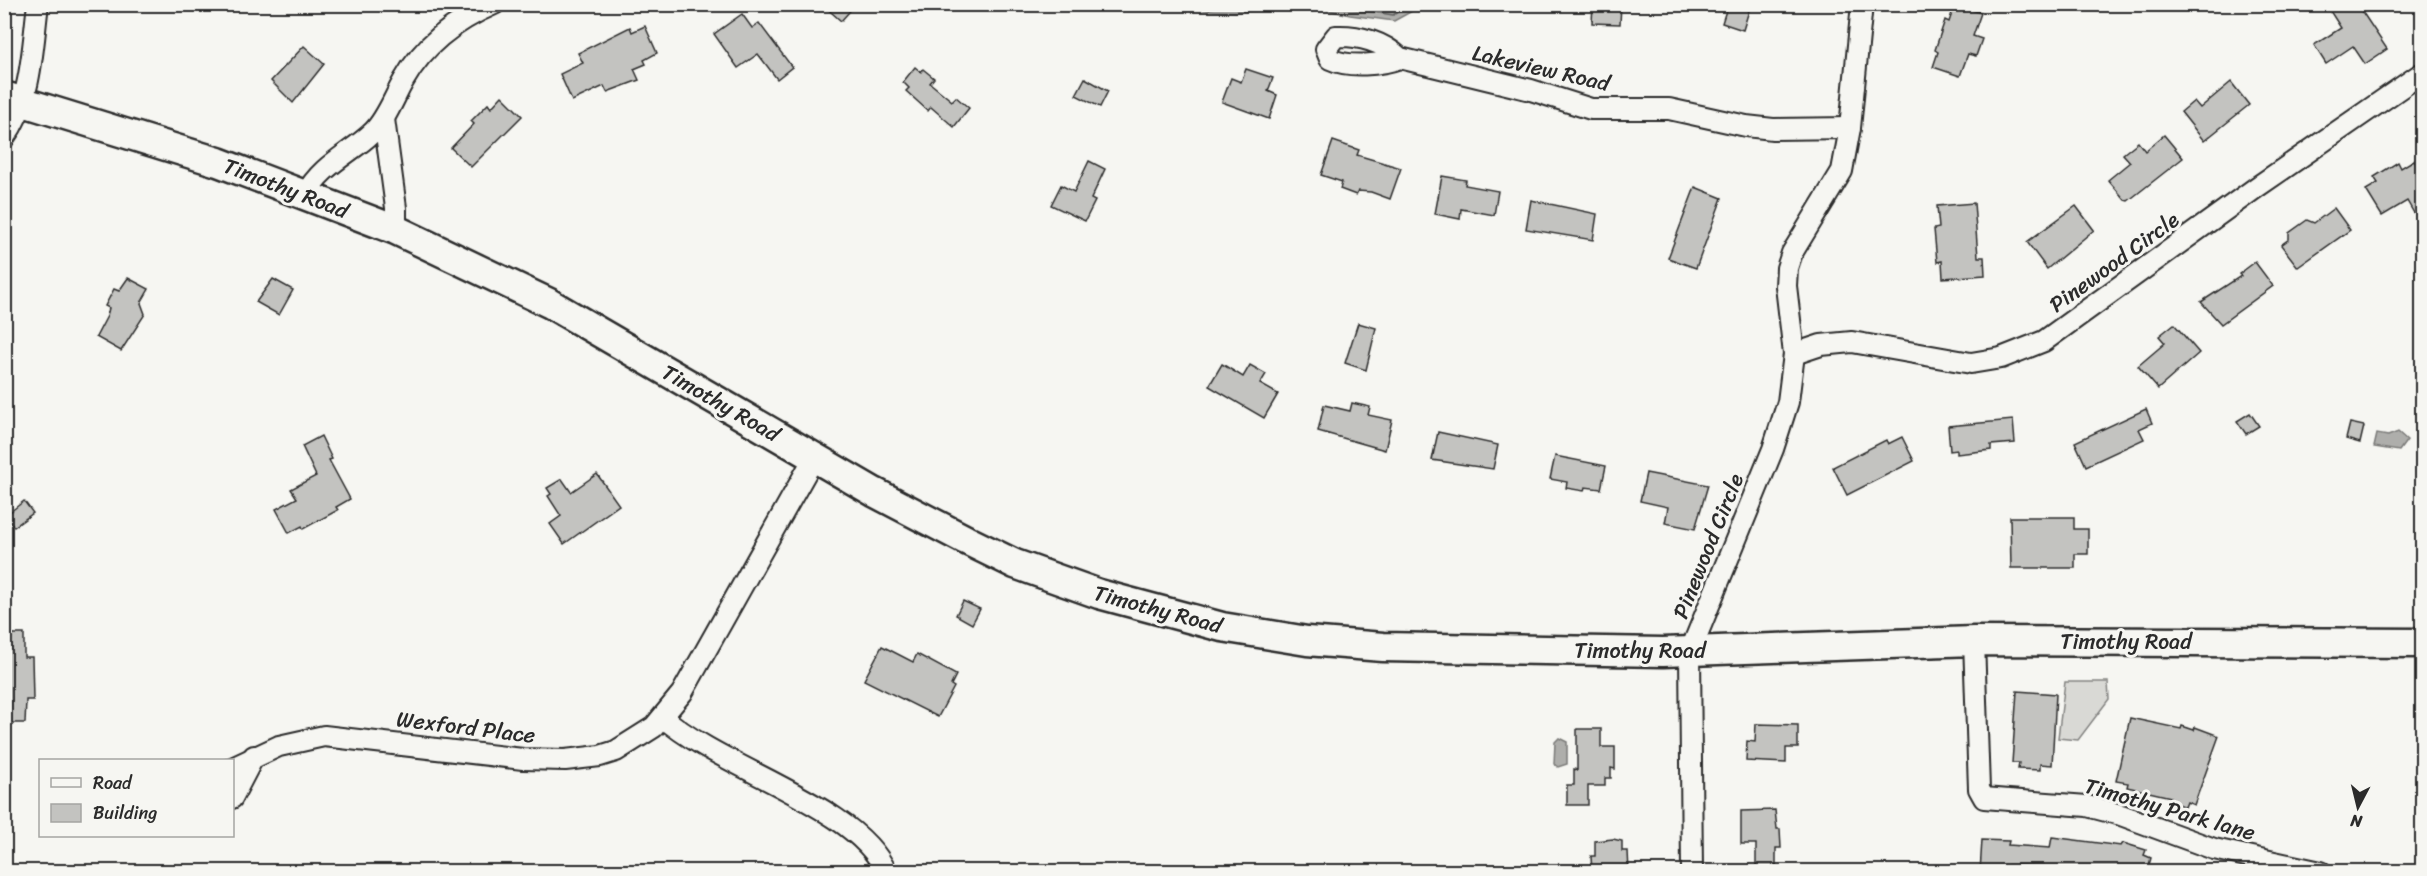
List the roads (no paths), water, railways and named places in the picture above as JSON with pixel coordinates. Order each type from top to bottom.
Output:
[{"type":"main road","name":"Timothy Road","points":[[14,98],[218,162],[396,230],[549,303],[922,519],[1015,564],[1099,594],[1222,627],[1307,641],[1383,647],[1690,652],[1812,645],[1974,641],[2422,643]]},
{"type":"street","points":[[4,138],[17,120],[14,98],[39,4]]},
{"type":"street","points":[[306,194],[319,174],[373,132],[384,119],[405,78],[422,54],[440,36],[472,13],[494,4]]},
{"type":"street","name":"Pinewood Circle","points":[[1690,652],[1773,449],[1788,402],[1794,354],[1786,268],[1792,253],[1842,171],[1850,128],[1862,4]]},
{"type":"street","name":"Lakeview Road","points":[[1400,58],[1531,90],[1591,109],[1669,110],[1746,126],[1773,129],[1850,128]]},
{"type":"street","name":"Pinewood Circle","points":[[1794,354],[1821,345],[1852,342],[1971,363],[2001,358],[2044,341],[2119,290],[2257,187],[2422,73]]},
{"type":"street","points":[[384,119],[396,208],[396,230]]},
{"type":"street","name":"Wexford Place","points":[[234,767],[254,756],[292,741],[341,736],[523,759],[565,760],[616,751],[654,727],[682,693],[814,458]]},
{"type":"street","name":"Timothy Park lane","points":[[1974,641],[1979,789],[1983,798],[2087,806],[2121,815],[2214,849],[2321,872]]},
{"type":"street","points":[[1690,652],[1692,872]]},
{"type":"street","points":[[663,717],[706,749],[798,797],[844,825],[871,845],[886,872]]},
{"type":"street","points":[[234,794],[254,756]]},
{"type":"water","points":[[1423,4],[1394,21],[1350,15],[1305,5]]},
{"type":"water","points":[[1178,5],[1281,5],[1259,10],[1230,11]]},
{"type":"water","points":[[2398,432],[2407,440],[2399,451],[2374,447],[2377,434],[2388,436]]},
{"type":"water","points":[[1559,738],[1567,742],[1567,764],[1558,767],[1554,764],[1555,742]]}]
